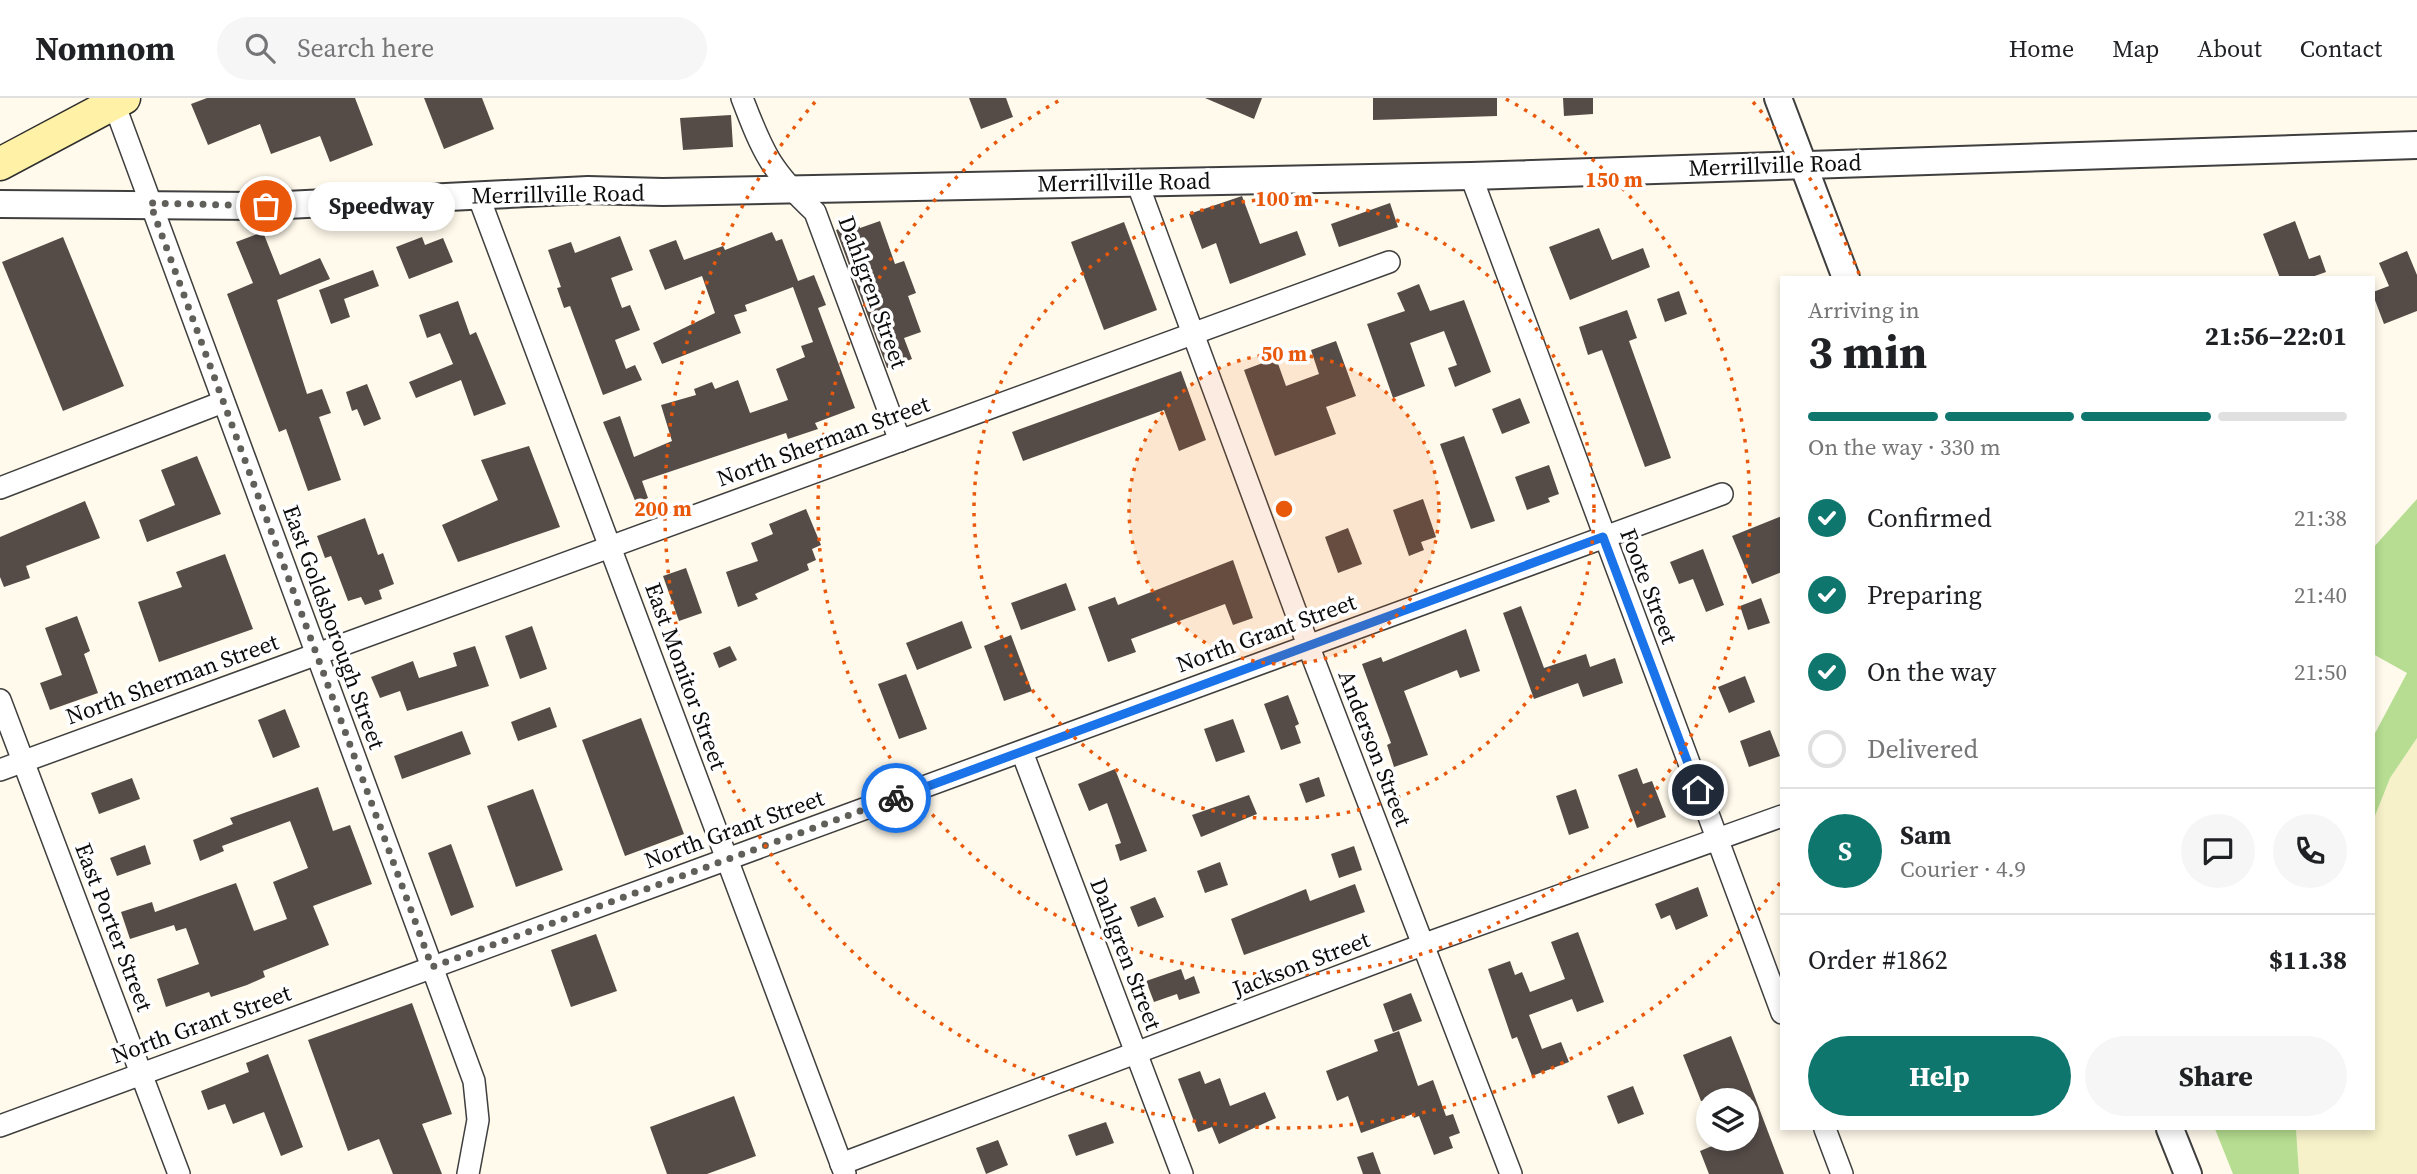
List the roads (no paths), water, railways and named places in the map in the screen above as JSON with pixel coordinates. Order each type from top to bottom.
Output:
[{"type":"main road","points":[[0,164],[116,100]]},
{"type":"street","name":"Dahlgren Street","points":[[742,98],[765,157],[791,190],[815,212],[900,441]]},
{"type":"street","points":[[1778,98],[1845,276]]},
{"type":"street","name":"East Goldsborough Street","points":[[116,100],[150,203],[474,1082],[478,1120],[468,1174]]},
{"type":"street","name":"Merrillville Road","points":[[0,204],[150,203],[266,206],[588,190],[791,190],[1471,176],[1802,163],[2417,145]]},
{"type":"street","name":"Foote Street","points":[[1471,176],[1780,1008]]},
{"type":"street","name":"Anderson Street","points":[[1138,182],[1308,645],[1511,1174]]},
{"type":"street","name":"East Monitor Street","points":[[478,195],[843,1169]]},
{"type":"street","name":"North Sherman Street","points":[[0,770],[1389,262]]},
{"type":"street","points":[[0,488],[223,402]]},
{"type":"street","name":"North Grant Street","points":[[0,1126],[1722,494]]},
{"type":"street","name":"East Porter Street","points":[[0,700],[179,1174]]},
{"type":"street","name":"Dahlgren Street","points":[[1022,752],[1182,1174]]},
{"type":"street","name":"Jackson Street","points":[[843,1169],[1422,945],[1780,817]]},
{"type":"street","points":[[1825,1130],[1842,1174]]},
{"type":"street","points":[[2171,1130],[2188,1174]]},
{"type":"place","name":"Speedway","points":[[266,206]]}]
